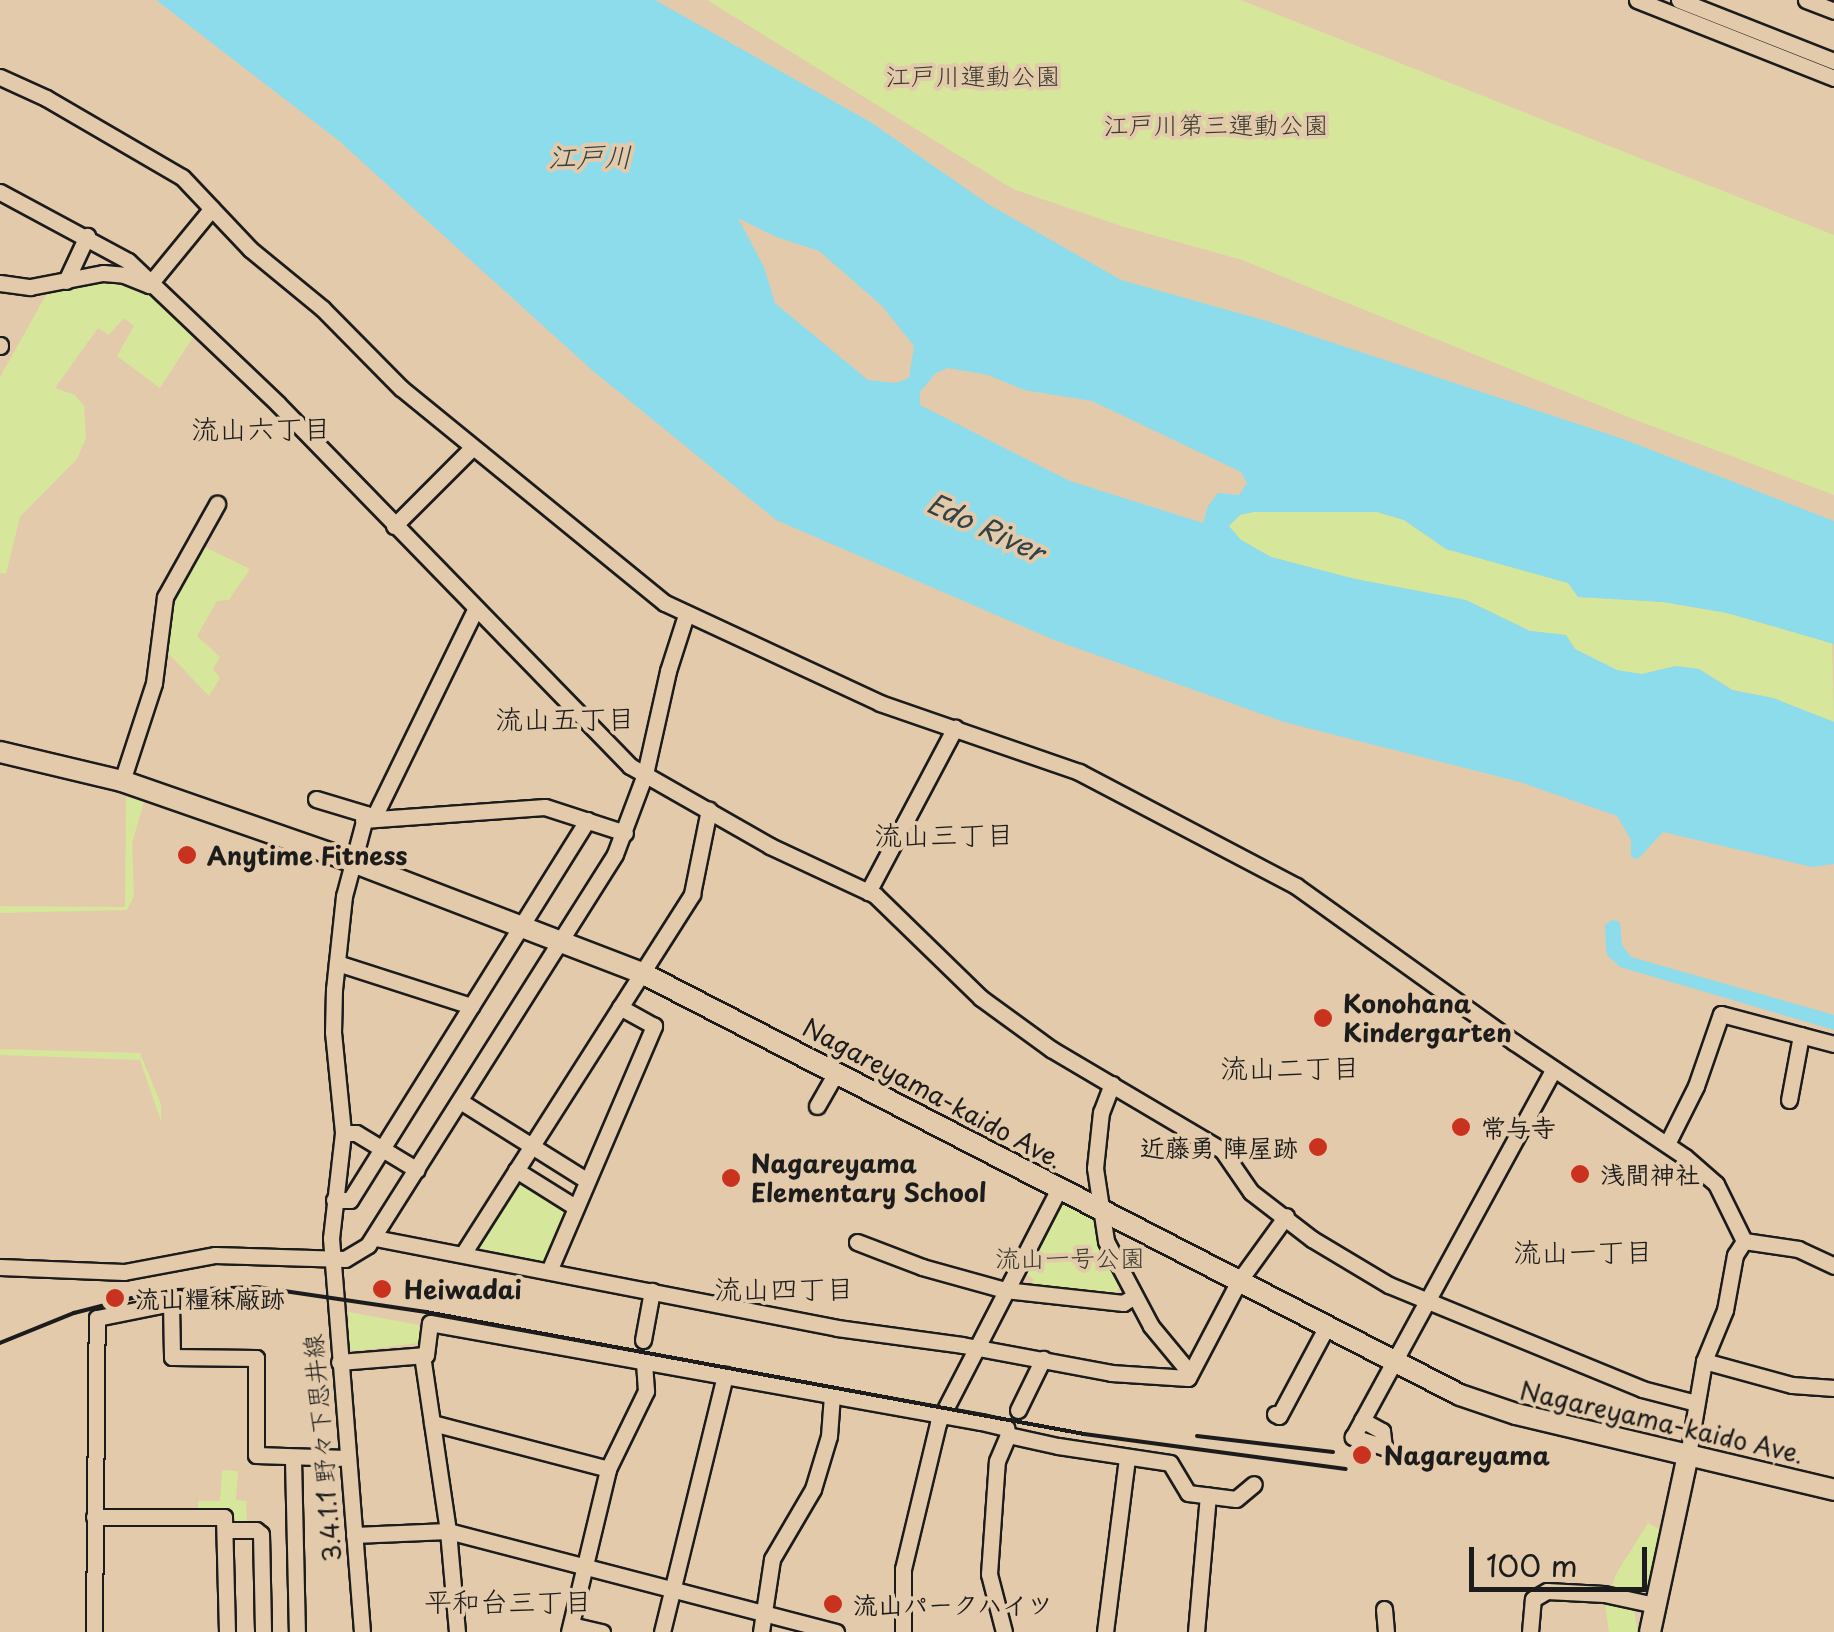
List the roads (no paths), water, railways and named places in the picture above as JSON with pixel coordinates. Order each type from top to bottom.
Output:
[{"type":"main road","name":"Nagareyama-kaido Ave.","points":[[0,752],[122,781],[642,973],[1460,1394],[1516,1414],[1834,1490]]},
{"type":"main road","points":[[1650,1632],[1688,1455]]},
{"type":"street","points":[[1637,0],[1834,78]]},
{"type":"street","points":[[1680,0],[1719,7],[1834,61]]},
{"type":"street","points":[[1806,0],[1834,11]]},
{"type":"street","points":[[0,77],[46,98],[182,177],[250,249],[323,309],[382,370],[645,589],[686,615],[837,684],[1092,778],[1296,886],[1554,1070],[1667,1144],[1716,1184],[1744,1240]]},
{"type":"street","points":[[0,192],[87,236],[128,262],[278,404],[619,757],[770,846],[868,892],[980,998],[1051,1049],[1222,1150],[1252,1192],[1312,1239],[1428,1304],[1642,1389],[1696,1403]]},
{"type":"street","points":[[149,285],[212,208]]},
{"type":"street","points":[[66,281],[87,236]]},
{"type":"street","points":[[0,284],[30,287],[103,273],[124,274],[149,285]]},
{"type":"street","points":[[394,526],[471,448]]},
{"type":"street","points":[[122,781],[154,683],[165,597],[217,504]]},
{"type":"street","name":"3.4.1.1 野々下思井線","points":[[362,1632],[332,1260],[334,1200],[343,1133],[333,1032],[337,962],[350,862],[367,818],[475,610]]},
{"type":"street","points":[[0,1267],[124,1272],[215,1255],[332,1260],[356,1254],[375,1238],[561,943],[625,833],[645,774],[673,651],[686,615]]},
{"type":"street","points":[[868,892],[955,728]]},
{"type":"street","points":[[316,799],[367,818],[544,807],[625,833]]},
{"type":"street","points":[[463,1254],[696,886],[709,810]]},
{"type":"street","points":[[334,1200],[350,1200],[587,820]]},
{"type":"street","points":[[337,962],[471,1006]]},
{"type":"street","points":[[549,1271],[654,1026],[620,1007]]},
{"type":"street","points":[[1667,1144],[1696,1086],[1721,1014],[1834,1044]]},
{"type":"street","points":[[1789,1100],[1801,1034]]},
{"type":"street","points":[[818,1106],[837,1070]]},
{"type":"street","points":[[1362,1420],[1441,1283],[1554,1070]]},
{"type":"street","points":[[1112,1084],[1101,1112],[1096,1141],[1099,1208],[1106,1241],[1134,1298],[1164,1345],[1192,1370]]},
{"type":"street","points":[[460,1101],[586,1180]]},
{"type":"street","points":[[343,1133],[356,1133],[417,1170]]},
{"type":"street","points":[[516,1170],[574,1207]]},
{"type":"street","points":[[903,1632],[903,1569],[942,1415],[1060,1188]]},
{"type":"street","points":[[375,1238],[837,1328],[1111,1373],[1188,1378],[1239,1282],[1286,1216]]},
{"type":"street","points":[[1744,1240],[1798,1249],[1834,1266]]},
{"type":"street","points":[[1688,1455],[1704,1360],[1725,1310],[1735,1255],[1744,1240]]},
{"type":"street","points":[[857,1242],[1006,1290],[1123,1303],[1134,1298]]},
{"type":"street","points":[[643,1340],[652,1292]]},
{"type":"street","points":[[94,1632],[97,1318],[171,1303],[172,1358],[256,1358],[254,1451],[259,1458],[347,1458]]},
{"type":"street","points":[[457,1632],[448,1531],[422,1355],[430,1322],[1006,1428],[1008,1435],[998,1461],[990,1561],[1004,1632]]},
{"type":"street","points":[[1277,1415],[1326,1328]]},
{"type":"street","points":[[339,1362],[422,1355]]},
{"type":"street","points":[[1018,1410],[1044,1359]]},
{"type":"street","points":[[602,1632],[570,1628],[608,1469],[644,1398],[644,1360]]},
{"type":"street","points":[[1704,1360],[1792,1385],[1834,1388]]},
{"type":"street","points":[[662,1632],[725,1375]]},
{"type":"street","points":[[761,1632],[772,1559],[813,1490],[829,1436],[832,1396]]},
{"type":"street","points":[[432,1423],[608,1469]]},
{"type":"street","points":[[1008,1435],[1170,1463],[1188,1493],[1236,1499],[1254,1484]]},
{"type":"street","points":[[1105,1632],[1127,1458]]},
{"type":"street","points":[[293,1459],[297,1632]]},
{"type":"street","points":[[1196,1632],[1208,1496]]},
{"type":"street","points":[[94,1517],[224,1518],[227,1632]]},
{"type":"street","points":[[225,1530],[256,1530],[261,1534],[263,1632]]},
{"type":"street","points":[[354,1535],[448,1531],[836,1632]]},
{"type":"street","points":[[1530,1632],[1533,1600],[1546,1591],[1604,1594],[1656,1605]]},
{"type":"street","points":[[1384,1610],[1386,1632]]},
{"type":"water","name":"江戸川","points":[[156,0],[655,0],[872,123],[988,204],[1121,280],[1267,321],[1623,439],[1834,521],[1834,644],[1727,613],[1663,602],[1578,597],[1568,583],[1446,549],[1404,520],[1377,512],[1253,512],[1240,515],[1229,526],[1241,540],[1271,557],[1355,579],[1466,600],[1530,631],[1566,635],[1575,649],[1617,670],[1642,674],[1676,666],[1699,669],[1732,690],[1773,698],[1834,722],[1834,864],[1812,867],[1663,832],[1638,859],[1631,857],[1631,840],[1617,816],[1520,782],[1284,722],[1054,640],[776,520],[593,371],[338,140]],"holes":[[[738,218],[776,237],[819,251],[882,306],[914,346],[909,378],[896,383],[868,380],[775,303],[764,267]],[[948,368],[988,375],[1024,390],[1092,401],[1241,472],[1247,483],[1239,495],[1218,493],[1208,506],[1203,523],[1070,481],[920,405],[920,392],[936,373]]]},
{"type":"water","points":[[1612,920],[1620,922],[1622,945],[1631,957],[1834,1015],[1834,1030],[1620,967],[1607,955],[1605,925]]},
{"type":"railway","points":[[0,1343],[74,1313],[132,1298],[177,1290],[257,1287],[426,1312],[1084,1434],[1346,1469]]},
{"type":"railway","points":[[1197,1436],[1333,1452]]},
{"type":"place","name":"Anytime Fitness","points":[[187,855]]},
{"type":"place","name":"Konohana Kindergarten","points":[[1323,1018]]},
{"type":"place","name":"常与寺","points":[[1461,1127]]},
{"type":"place","name":"近藤勇 陣屋跡","points":[[1318,1147]]},
{"type":"place","name":"浅間神社","points":[[1580,1174]]},
{"type":"place","name":"Nagareyama Elementary School","points":[[731,1178]]},
{"type":"place","name":"Heiwadai","points":[[382,1289]]},
{"type":"place","name":"流山糧秣廠跡","points":[[115,1298]]},
{"type":"place","name":"Nagareyama","points":[[1362,1455]]},
{"type":"place","name":"流山パークハイツ","points":[[833,1604]]},
{"type":"district","name":"流山六丁目","points":[[261,428]]},
{"type":"district","name":"流山五丁目","points":[[565,718]]},
{"type":"district","name":"流山三丁目","points":[[944,834]]},
{"type":"district","name":"流山二丁目","points":[[1290,1067]]},
{"type":"district","name":"流山一丁目","points":[[1583,1251]]},
{"type":"district","name":"流山四丁目","points":[[784,1288]]},
{"type":"district","name":"平和台三丁目","points":[[508,1601]]},
{"type":"park label","name":"江戸川運動公園","points":[[973,75]]},
{"type":"park label","name":"江戸川第三運動公園","points":[[1216,124]]},
{"type":"park label","name":"流山一号公園","points":[[1070,1257]]},
{"type":"water label","name":"Edo River","points":[[986,527]]}]
